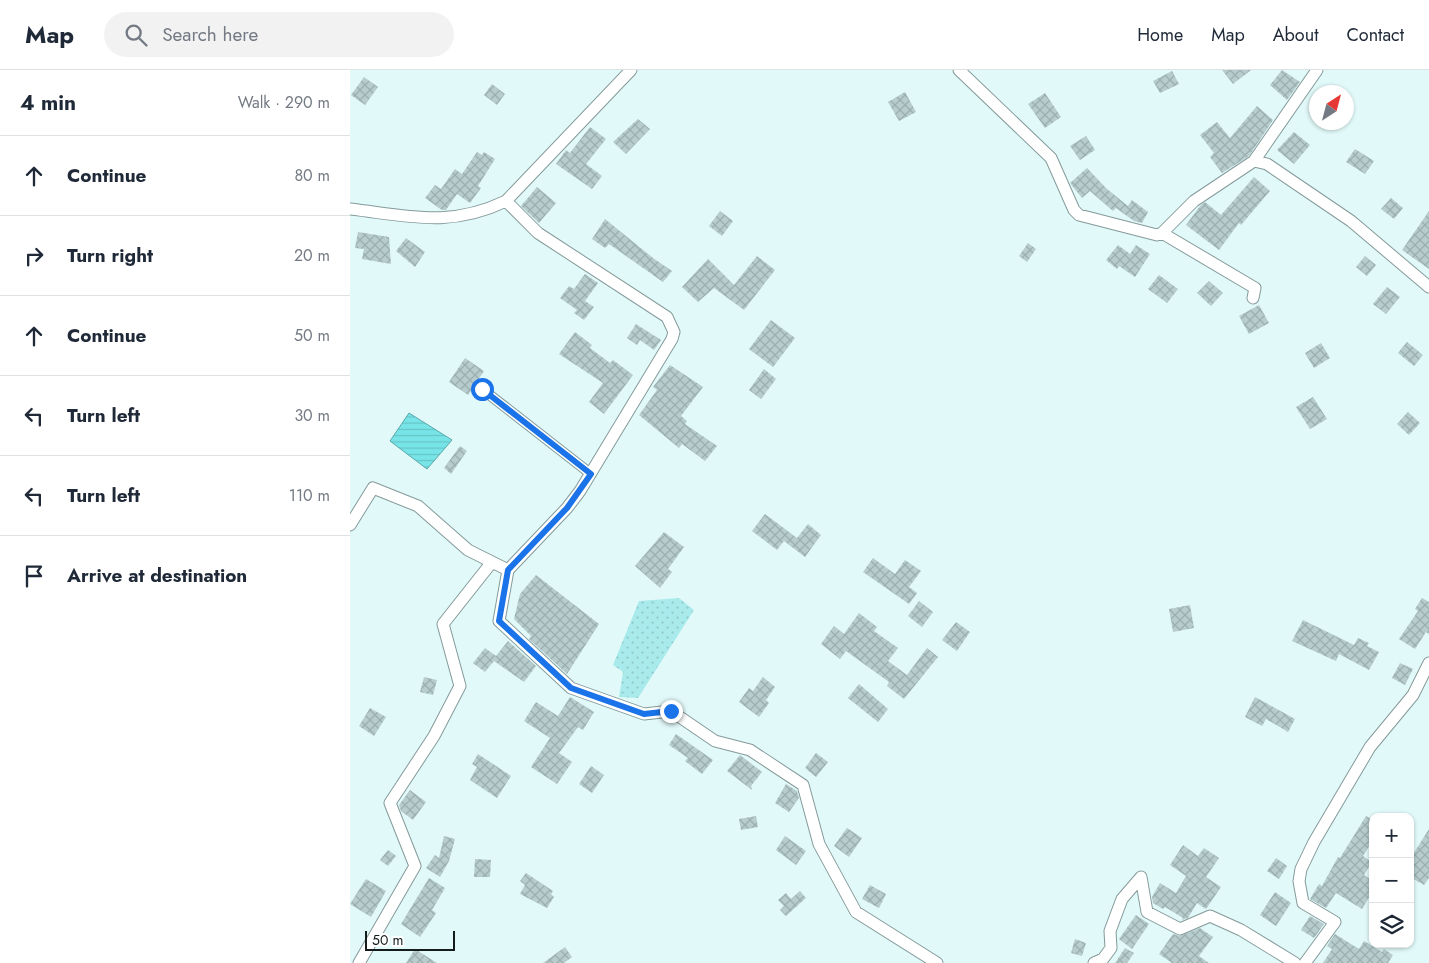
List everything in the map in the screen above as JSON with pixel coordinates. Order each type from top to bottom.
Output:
[{"type":"street","points":[[350,209],[448,219],[485,211],[506,201],[631,70]]},
{"type":"street","points":[[959,70],[1051,158],[1074,210],[1080,215],[1151,234],[1162,233],[1255,288],[1253,298]]},
{"type":"street","points":[[1162,233],[1194,201],[1254,161],[1317,70]]},
{"type":"street","points":[[1254,161],[1267,164],[1351,221],[1429,287]]},
{"type":"street","points":[[506,201],[538,233],[667,317],[672,323],[674,332],[669,345],[591,474],[567,508],[508,570],[499,621],[571,688],[644,714],[671,711],[715,741],[750,750],[803,785],[819,844],[856,912],[937,963]]},
{"type":"street","points":[[482,389],[591,474]]},
{"type":"street","points":[[350,525],[373,488],[418,506],[468,550],[508,570]]},
{"type":"street","points":[[359,963],[414,866],[390,803],[434,736],[460,686],[443,624],[492,562]]},
{"type":"street","points":[[1305,963],[1336,922],[1303,903],[1299,881],[1301,869],[1314,842],[1370,748],[1413,694],[1429,663]]},
{"type":"street","points":[[1094,963],[1103,959],[1111,948],[1110,931],[1122,899],[1141,877],[1146,912],[1180,930],[1210,916],[1240,930],[1295,963]]},
{"type":"shaded area","points":[[409,413],[452,440],[427,469],[390,441]]},
{"type":"shaded area","points":[[679,598],[694,610],[638,698],[619,697],[623,672],[613,665],[639,601]]},
{"type":"building","points":[[1222,70],[1251,70],[1233,84]]},
{"type":"building","points":[[1282,70],[1300,82],[1287,100],[1270,85]]},
{"type":"building","points":[[1172,71],[1179,84],[1160,93],[1153,81]]},
{"type":"building","points":[[364,77],[378,87],[365,105],[351,95]]},
{"type":"building","points":[[492,84],[505,94],[497,105],[484,95]]},
{"type":"building","points":[[905,92],[916,112],[899,121],[888,102]]},
{"type":"building","points":[[1045,93],[1061,117],[1045,128],[1028,104]]},
{"type":"building","points":[[1257,106],[1273,120],[1249,156],[1222,173],[1210,157],[1214,153],[1200,135],[1217,122],[1230,138]]},
{"type":"building","points":[[638,119],[650,129],[626,154],[613,142]]},
{"type":"building","points":[[590,127],[606,139],[586,164],[602,176],[592,189],[556,164],[566,150],[570,153]]},
{"type":"building","points":[[1294,132],[1310,145],[1294,164],[1277,150]]},
{"type":"building","points":[[1086,136],[1095,150],[1080,160],[1070,146]]},
{"type":"building","points":[[1355,149],[1374,161],[1365,174],[1346,162]]},
{"type":"building","points":[[477,152],[482,155],[484,152],[495,159],[478,186],[481,188],[470,203],[457,194],[446,210],[442,210],[425,198],[435,185],[441,189],[455,169],[462,174]]},
{"type":"building","points":[[1087,168],[1107,189],[1128,206],[1132,200],[1148,212],[1142,223],[1134,221],[1116,208],[1113,211],[1090,191],[1082,198],[1070,183]]},
{"type":"building","points":[[1254,177],[1270,191],[1241,225],[1239,223],[1219,250],[1186,225],[1205,202],[1221,215]]},
{"type":"building","points":[[537,187],[556,203],[539,223],[521,206]]},
{"type":"building","points":[[1391,198],[1403,208],[1394,219],[1381,209]]},
{"type":"building","points":[[720,211],[733,221],[722,236],[709,226]]},
{"type":"building","points":[[1429,211],[1429,269],[1402,250]]},
{"type":"building","points":[[605,219],[672,271],[663,282],[609,244],[605,248],[592,239]]},
{"type":"building","points":[[358,232],[389,237],[391,264],[362,259],[364,249],[355,248]]},
{"type":"building","points":[[406,238],[425,252],[415,267],[396,251]]},
{"type":"building","points":[[1028,243],[1036,249],[1027,262],[1019,256]]},
{"type":"building","points":[[1118,245],[1130,254],[1136,245],[1150,254],[1135,277],[1119,266],[1117,269],[1106,260]]},
{"type":"building","points":[[757,256],[775,270],[744,310],[714,288],[698,302],[682,287],[708,259],[734,285]]},
{"type":"building","points":[[1365,256],[1376,265],[1367,276],[1356,267]]},
{"type":"building","points":[[585,274],[598,283],[585,301],[594,307],[584,320],[574,313],[577,310],[560,298],[569,286],[574,289]]},
{"type":"building","points":[[1159,275],[1178,289],[1167,303],[1148,289]]},
{"type":"building","points":[[1209,281],[1223,293],[1211,306],[1197,293]]},
{"type":"building","points":[[1387,287],[1400,297],[1386,314],[1373,304]]},
{"type":"building","points":[[1259,305],[1269,323],[1249,334],[1239,316]]},
{"type":"building","points":[[771,320],[795,338],[773,367],[749,349]]},
{"type":"building","points":[[636,324],[661,340],[654,350],[640,340],[637,345],[627,338]]},
{"type":"building","points":[[575,332],[592,345],[590,348],[610,363],[613,360],[633,375],[604,414],[589,402],[603,383],[559,354]]},
{"type":"building","points":[[1407,342],[1423,355],[1414,366],[1398,353]]},
{"type":"building","points":[[1321,343],[1330,358],[1314,368],[1305,353]]},
{"type":"building","points":[[465,358],[484,371],[468,395],[449,382]]},
{"type":"building","points":[[670,365],[703,387],[681,416],[687,421],[685,424],[717,446],[705,461],[682,444],[679,448],[639,415],[657,390],[653,387]]},
{"type":"building","points":[[764,369],[776,379],[761,399],[749,390]]},
{"type":"building","points":[[1313,397],[1327,419],[1310,429],[1296,407]]},
{"type":"building","points":[[1408,412],[1420,423],[1409,435],[1397,424]]},
{"type":"building","points":[[460,446],[467,451],[451,474],[444,468]]},
{"type":"building","points":[[765,514],[797,538],[808,524],[821,535],[805,557],[784,541],[777,550],[752,531]]},
{"type":"building","points":[[664,532],[684,547],[668,569],[672,572],[660,588],[635,566]]},
{"type":"building","points":[[873,558],[895,574],[905,560],[921,571],[909,587],[917,593],[909,604],[863,572]]},
{"type":"building","points":[[536,575],[599,624],[567,674],[529,639],[531,636],[514,619],[520,594]]},
{"type":"building","points":[[1422,598],[1429,602],[1429,634],[1426,632],[1415,649],[1399,639],[1418,611],[1415,609]]},
{"type":"building","points":[[919,601],[933,612],[922,627],[908,616]]},
{"type":"building","points":[[1190,605],[1194,628],[1173,632],[1169,609]]},
{"type":"building","points":[[859,613],[877,627],[874,631],[898,648],[888,661],[907,675],[927,648],[938,657],[904,699],[887,686],[889,682],[846,651],[840,659],[821,644],[834,626],[844,634]]},
{"type":"building","points":[[1303,620],[1354,645],[1358,638],[1369,643],[1367,646],[1379,652],[1369,670],[1339,654],[1336,661],[1292,641]]},
{"type":"building","points":[[956,622],[970,632],[957,651],[942,640]]},
{"type":"building","points":[[508,641],[536,666],[524,682],[494,661],[485,672],[473,663],[485,648],[496,656]]},
{"type":"building","points":[[1400,663],[1413,669],[1405,685],[1392,678]]},
{"type":"building","points":[[424,677],[437,680],[433,695],[420,692]]},
{"type":"building","points":[[763,677],[775,687],[766,700],[769,703],[759,717],[739,702],[749,688],[753,691]]},
{"type":"building","points":[[859,684],[888,709],[878,722],[848,698]]},
{"type":"building","points":[[570,697],[594,712],[583,730],[578,727],[559,753],[572,762],[557,784],[531,767],[550,738],[524,721],[536,702],[558,716]]},
{"type":"building","points":[[1255,697],[1295,719],[1288,732],[1266,719],[1262,726],[1245,717]]},
{"type":"building","points":[[370,708],[386,717],[374,736],[359,726]]},
{"type":"building","points":[[676,734],[713,760],[702,774],[685,761],[688,758],[669,745]]},
{"type":"building","points":[[816,753],[828,762],[816,777],[805,768]]},
{"type":"building","points":[[478,754],[511,776],[497,798],[470,780],[477,767],[472,764]]},
{"type":"building","points":[[740,755],[762,772],[751,786],[752,790],[727,771]]},
{"type":"building","points":[[591,766],[604,775],[592,793],[579,784]]},
{"type":"building","points":[[786,784],[797,791],[799,798],[789,812],[775,803]]},
{"type":"building","points":[[410,790],[426,802],[413,820],[401,811],[399,805]]},
{"type":"building","points":[[756,816],[758,827],[741,830],[739,819]]},
{"type":"building","points":[[1366,816],[1369,818],[1369,846],[1363,856],[1369,860],[1369,867],[1364,875],[1369,878],[1369,898],[1362,909],[1336,893],[1326,908],[1310,899],[1319,884],[1322,886],[1338,857],[1340,858]]},
{"type":"building","points":[[847,828],[862,838],[849,857],[834,846]]},
{"type":"building","points":[[1429,829],[1429,878],[1424,885],[1414,879],[1414,853]]},
{"type":"building","points":[[444,836],[455,839],[449,861],[440,877],[426,868],[435,855],[439,858]]},
{"type":"building","points":[[785,836],[806,851],[796,865],[776,850]]},
{"type":"building","points":[[1183,845],[1198,856],[1204,848],[1219,858],[1206,877],[1221,887],[1206,909],[1197,903],[1188,918],[1182,920],[1183,918],[1165,907],[1163,909],[1153,903],[1152,897],[1160,883],[1176,893],[1186,876],[1170,865]]},
{"type":"building","points":[[388,850],[396,856],[388,866],[380,860]]},
{"type":"building","points":[[1276,858],[1287,866],[1279,879],[1267,871]]},
{"type":"building","points":[[475,859],[491,860],[490,877],[474,877]]},
{"type":"building","points":[[526,873],[553,891],[551,894],[554,897],[547,908],[520,894],[525,885],[520,881]]},
{"type":"building","points":[[429,878],[445,888],[432,910],[436,913],[420,937],[401,924]]},
{"type":"building","points":[[366,879],[386,891],[371,917],[350,904]]},
{"type":"building","points":[[870,885],[886,894],[879,908],[862,899]]},
{"type":"building","points":[[800,891],[806,898],[786,916],[780,910],[784,906],[778,900],[786,893],[791,899]]},
{"type":"building","points":[[1275,892],[1291,903],[1276,926],[1260,915]]},
{"type":"building","points":[[1136,915],[1149,924],[1132,949],[1119,939]]},
{"type":"building","points":[[1310,916],[1324,924],[1314,938],[1301,930]]},
{"type":"building","points":[[1200,928],[1213,937],[1199,956],[1209,963],[1172,963],[1159,954],[1173,934],[1180,936]]},
{"type":"building","points":[[1335,934],[1359,949],[1364,941],[1369,944],[1369,948],[1375,948],[1382,952],[1384,949],[1393,955],[1388,963],[1323,963],[1332,949],[1327,946]]},
{"type":"building","points":[[1075,939],[1086,943],[1082,956],[1071,953]]},
{"type":"building","points":[[565,947],[572,957],[564,963],[543,963]]},
{"type":"building","points":[[1125,948],[1134,953],[1127,963],[1115,963]]},
{"type":"building","points":[[415,949],[437,963],[406,963]]},
{"type":"route","points":[[482,389],[591,474],[567,508],[508,570],[499,621],[571,688],[644,714],[671,711]]}]
